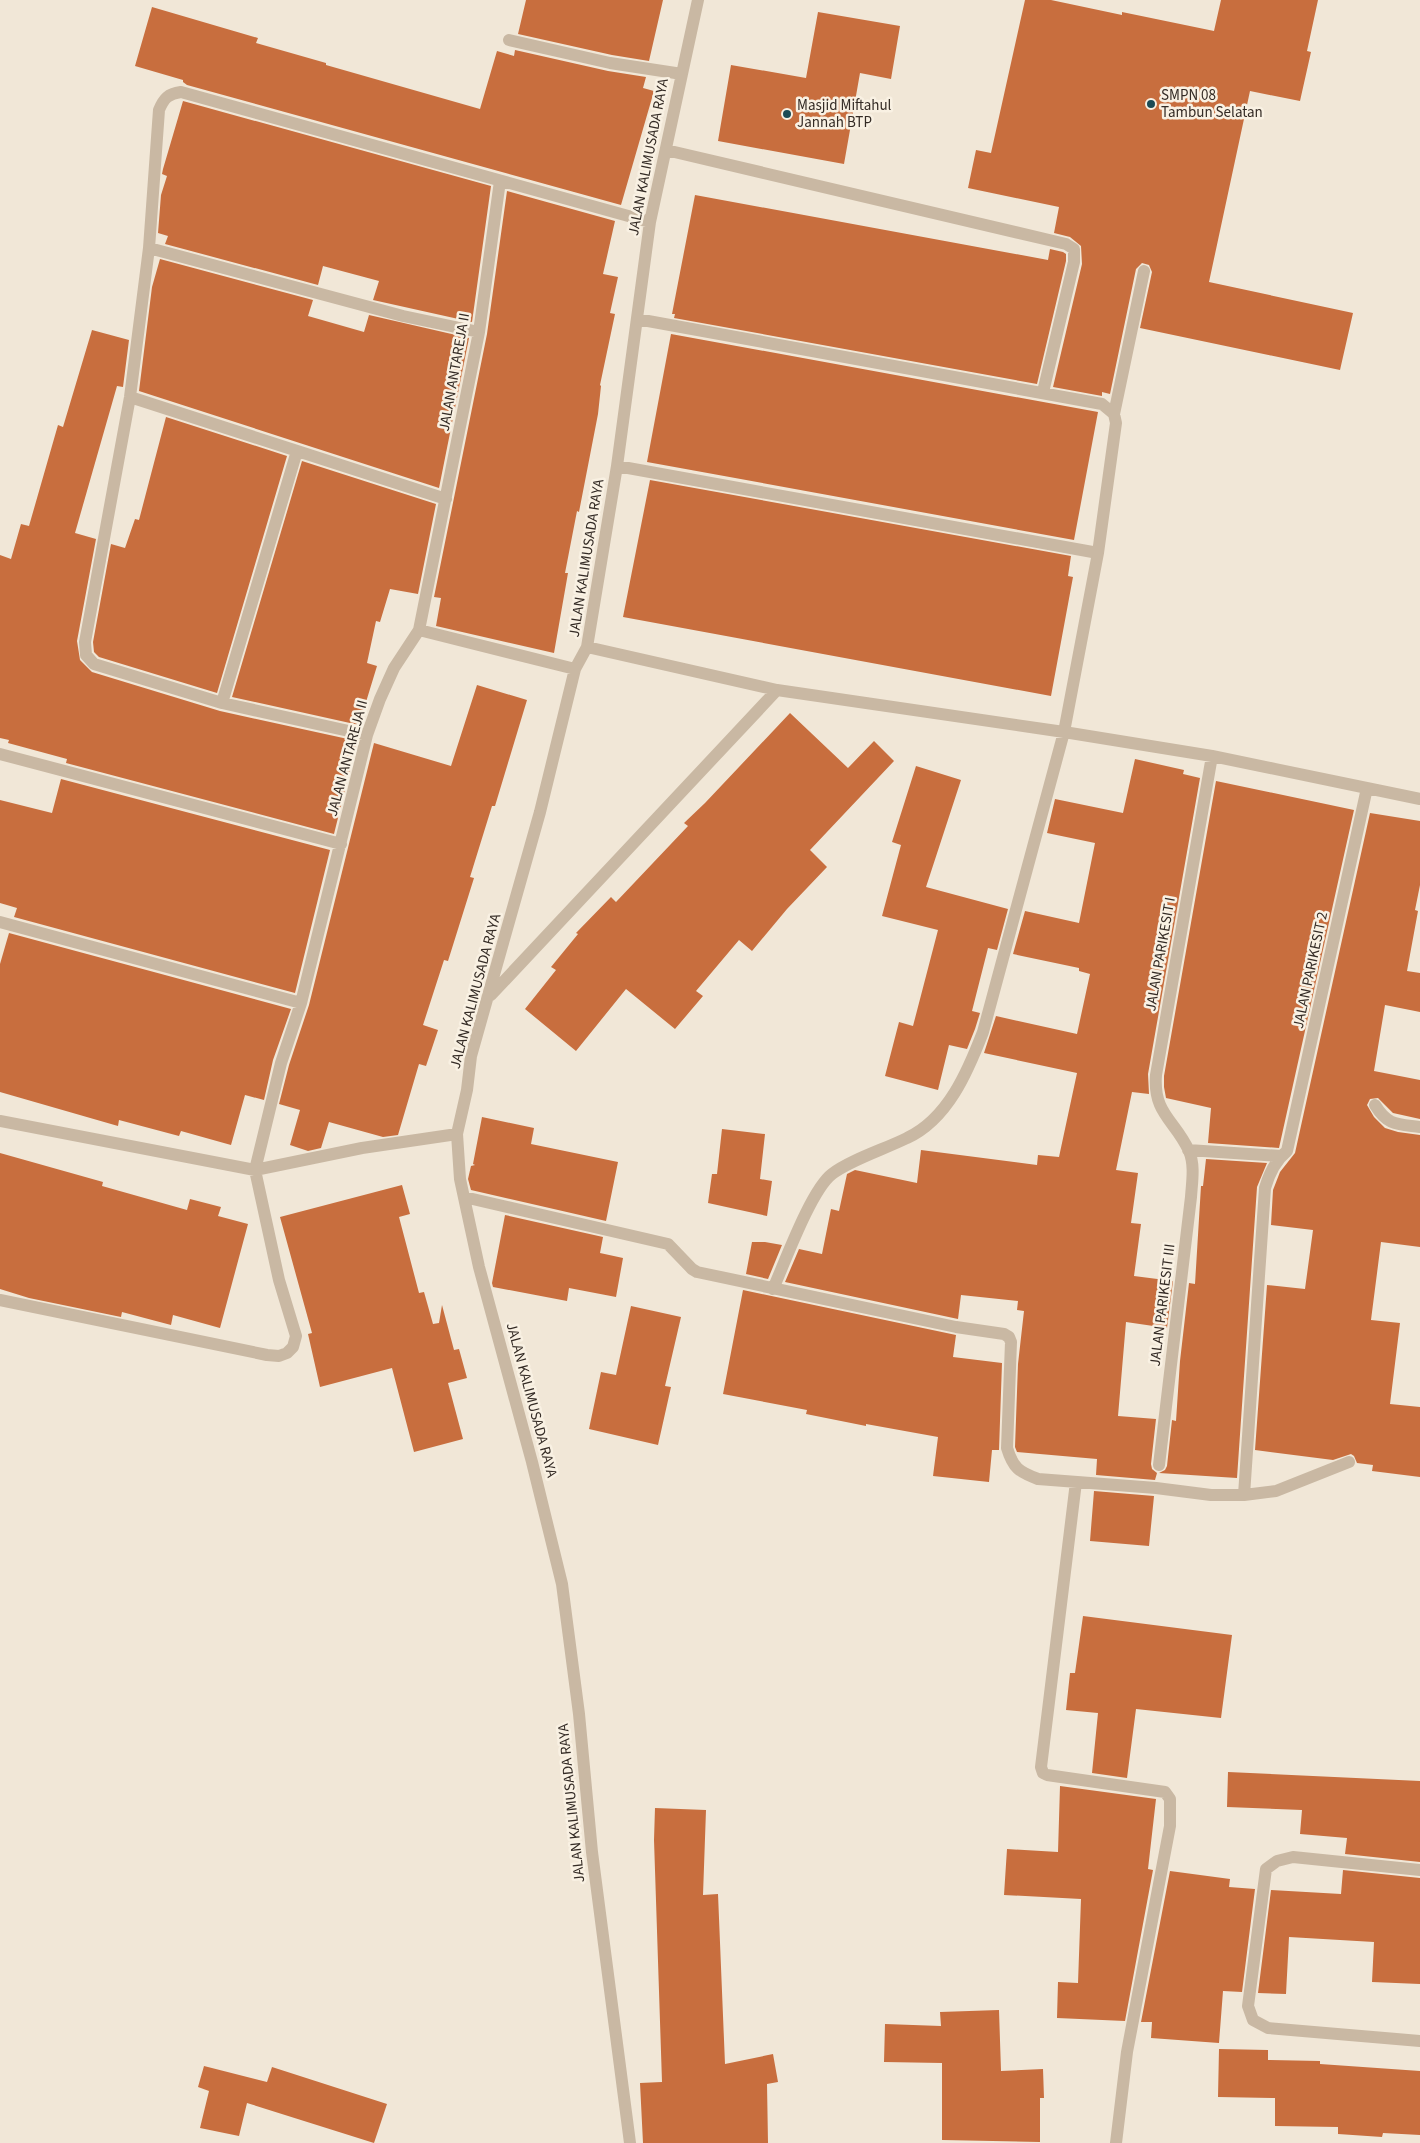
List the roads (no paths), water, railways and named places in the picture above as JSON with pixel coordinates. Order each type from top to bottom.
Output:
[{"type":"street","name":"JALAN KALIMUSADA RAYA","points":[[630,2143],[593,1861],[579,1714],[562,1584],[532,1462],[480,1267],[460,1180],[457,1134],[467,1090],[471,1056],[489,998],[540,812],[575,670],[588,648],[617,466],[650,222],[698,0]]},
{"type":"street","points":[[508,40],[610,63],[682,74]]},
{"type":"street","points":[[367,735],[222,702],[94,664],[86,655],[85,642],[130,397],[149,248],[159,110],[163,100],[171,94],[181,92],[650,222]]},
{"type":"street","points":[[666,150],[1066,244],[1074,249],[1074,262],[1043,392]]},
{"type":"street","name":"JALAN ANTAREJA II","points":[[255,1170],[282,1063],[301,1003],[367,735],[394,668],[418,630],[479,332],[500,181]]},
{"type":"street","points":[[149,248],[403,316],[479,332]]},
{"type":"street","points":[[773,1289],[816,1192],[831,1174],[910,1137],[930,1124],[945,1106],[969,1069],[983,1032],[996,991],[1064,732],[1098,554],[1116,423],[1114,414],[1144,271]]},
{"type":"street","points":[[637,319],[1043,392],[1102,404],[1114,414]]},
{"type":"street","points":[[130,397],[446,500]]},
{"type":"street","points":[[222,702],[297,451]]},
{"type":"street","points":[[617,466],[1098,554]]},
{"type":"street","points":[[418,630],[575,670]]},
{"type":"street","points":[[588,648],[777,690],[1064,732],[1212,756],[1420,799]]},
{"type":"street","points":[[489,998],[777,690]]},
{"type":"street","points":[[0,754],[341,844]]},
{"type":"street","name":"JALAN PARIKESIT I","points":[[1188,1150],[1158,1103],[1155,1091],[1189,880],[1212,756]]},
{"type":"street","name":"JALAN PARIKESIT 2","points":[[1244,1494],[1265,1188],[1269,1175],[1281,1156],[1287,1151],[1367,788]]},
{"type":"street","points":[[0,922],[301,1003]]},
{"type":"street","points":[[1375,1105],[1388,1121],[1394,1124],[1420,1126]]},
{"type":"street","points":[[0,1121],[255,1170],[362,1148],[457,1134]]},
{"type":"street","points":[[1188,1150],[1281,1156]]},
{"type":"street","name":"JALAN PARIKESIT III","points":[[1159,1465],[1191,1198],[1192,1166],[1188,1150]]},
{"type":"street","points":[[0,1300],[267,1355],[279,1356],[287,1353],[293,1347],[296,1336],[279,1280],[255,1170]]},
{"type":"street","points":[[464,1198],[668,1244],[697,1272],[1009,1337],[1011,1351],[1007,1448],[1011,1462],[1022,1473],[1038,1480],[1156,1488],[1211,1494],[1244,1494],[1276,1491],[1349,1462]]},
{"type":"street","points":[[1076,1482],[1042,1767],[1043,1773],[1165,1792],[1170,1798],[1172,1808],[1166,1849],[1127,2052],[1116,2143]]},
{"type":"street","points":[[1420,1870],[1293,1857],[1277,1861],[1266,1869],[1248,2006],[1253,2020],[1268,2028],[1420,2041]]},
{"type":"place","name":"SMPN 08 Tambun Selatan","points":[[1151,104]]},
{"type":"place","name":"Masjid Miftahul Jannah BTP","points":[[787,114]]}]
